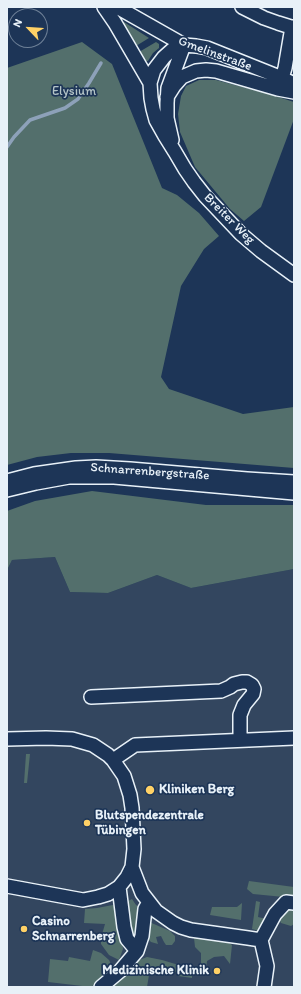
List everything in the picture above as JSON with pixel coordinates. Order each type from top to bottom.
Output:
[{"type":"street","points":[[104,7],[119,29],[150,83]]},
{"type":"street","name":"Gmelinstraße","points":[[117,7],[184,45],[207,48],[294,92]]},
{"type":"street","points":[[242,7],[264,18],[293,27],[285,68],[280,84]]},
{"type":"street","name":"Breiter Weg","points":[[184,45],[173,49],[164,57],[154,70],[150,83],[151,98],[156,120],[194,182],[220,213],[261,251],[294,275]]},
{"type":"street","name":"Breiter Weg","points":[[175,152],[167,118],[167,97],[171,79],[184,45]]},
{"type":"street","name":"Gmelinstraße","points":[[167,97],[182,77],[196,71],[216,71],[280,84],[294,84]]},
{"type":"street","name":"Schnarrenbergstraße","points":[[7,482],[34,474],[76,468],[96,467],[294,482]]},
{"type":"street","name":"Schnarrenbergstraße","points":[[7,490],[36,483],[69,478],[114,477],[294,493]]},
{"type":"street","points":[[91,697],[221,690],[234,684],[247,682],[252,685],[254,689],[253,694],[244,705],[240,715],[240,740]]},
{"type":"street","points":[[113,760],[134,745],[294,738]]},
{"type":"street","points":[[7,739],[72,739],[93,745],[102,750],[113,760],[124,776],[130,795],[132,808],[134,849],[132,866],[127,877],[119,887],[108,894],[98,897],[83,900],[7,886]]},
{"type":"street","points":[[132,866],[142,893],[156,911],[173,923],[191,930],[261,940]]},
{"type":"street","points":[[119,887],[124,927],[128,939],[137,950]]},
{"type":"street","points":[[101,987],[120,971],[137,950],[142,936],[145,909],[149,902]]},
{"type":"street","points":[[264,987],[267,966],[261,940],[275,914],[286,902],[294,904]]},
{"type":"shaded area","name":"Kliniken Berg","points":[[55,557],[70,592],[108,593],[157,575],[191,588],[294,569],[294,987],[7,987],[7,570],[12,560]]},
{"type":"green space","points":[[124,22],[149,38],[136,46],[123,24]]},
{"type":"green space","name":"Elysium","points":[[82,42],[112,64],[162,188],[177,195],[199,213],[219,236],[204,249],[181,286],[161,377],[169,389],[243,414],[294,407],[294,468],[109,453],[71,453],[37,457],[7,465],[7,68]]},
{"type":"green space","points":[[156,42],[159,44],[159,48],[153,53],[148,61],[145,61],[139,52]]},
{"type":"green space","points":[[199,80],[216,80],[294,102],[294,119],[261,207],[244,221],[230,209],[195,167],[180,132],[178,114],[181,96],[186,86]]},
{"type":"green space","points":[[92,491],[206,505],[294,505],[294,569],[191,588],[157,575],[108,593],[70,592],[55,557],[12,560],[7,570],[7,511],[35,501]]},
{"type":"green space","points":[[26,754],[30,754],[27,783],[24,783]]},
{"type":"green space","points":[[249,881],[294,887],[294,898],[253,894],[247,889]]},
{"type":"green space","points":[[132,899],[136,905],[140,907],[137,938],[130,937],[126,902]]},
{"type":"green space","points":[[256,901],[260,902],[258,917],[266,919],[259,931],[252,929]]},
{"type":"green space","points":[[242,903],[241,920],[210,915],[212,907],[237,907]]},
{"type":"green space","points":[[118,904],[123,949],[119,960],[109,955],[101,944],[105,924],[84,923],[85,909]]},
{"type":"green space","points":[[294,907],[294,924],[291,926],[281,923],[279,919],[283,910]]},
{"type":"green space","points":[[147,921],[170,931],[175,936],[175,941],[172,945],[166,945],[161,936],[156,937],[158,944],[151,942],[146,937]]},
{"type":"green space","points":[[194,938],[226,941],[232,945],[230,964],[224,956],[214,957],[207,961],[206,969],[201,965],[201,953],[195,947]]},
{"type":"green space","points":[[93,950],[101,953],[109,960],[112,970],[91,987],[48,982],[50,959],[68,961],[69,957],[90,961]]},
{"type":"green space","points":[[147,957],[182,966],[192,974],[192,978],[178,976],[176,972],[154,969],[149,975],[147,987],[111,987],[128,971],[133,975],[137,970],[134,962]]},
{"type":"waterway","points":[[7,147],[30,120],[65,108],[78,99],[101,63]]},
{"type":"place","name":"Kliniken Berg","points":[[150,790]]},
{"type":"place","name":"Blutspendezentrale Tübingen","points":[[87,823]]},
{"type":"place","name":"Casino Schnarrenberg","points":[[24,929]]},
{"type":"place","name":"Medizinische Klinik","points":[[217,971]]}]
